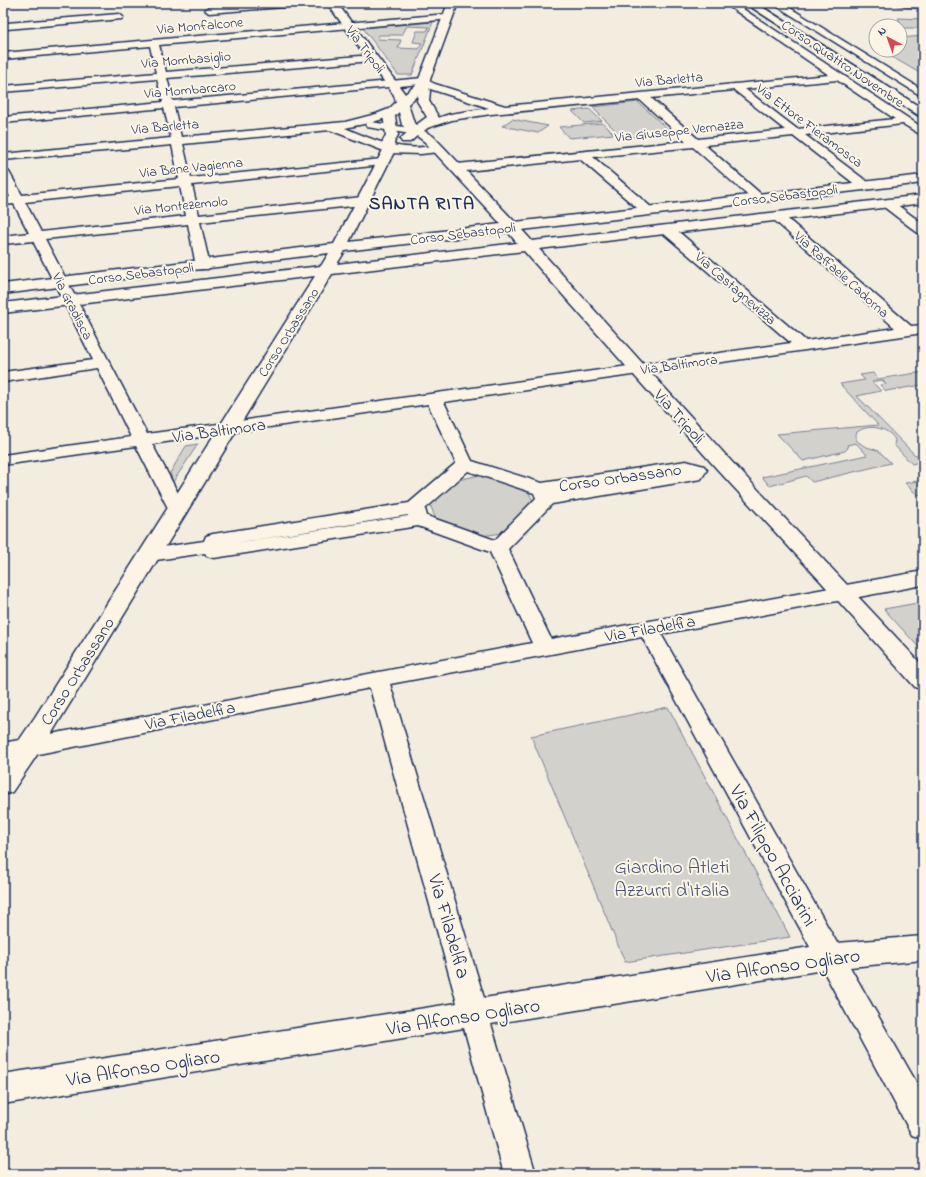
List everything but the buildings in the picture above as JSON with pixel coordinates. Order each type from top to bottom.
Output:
[{"type":"street","points":[[210,10],[297,3]]},
{"type":"street","name":"Via Tripoli","points":[[332,3],[408,104],[407,123],[420,129],[512,227],[724,465],[844,593],[923,681]]},
{"type":"street","points":[[389,150],[388,143],[392,135],[388,117],[408,104],[423,83],[453,3]]},
{"type":"street","name":"Corso Quattro Novembre","points":[[728,3],[923,133]]},
{"type":"street","name":"Corso Quattro Novembre","points":[[750,3],[923,114]]},
{"type":"street","name":"Corso Quattro Novembre","points":[[776,3],[923,94]]},
{"type":"street","points":[[7,27],[119,17]]},
{"type":"street","name":"Via Monfalcone","points":[[3,56],[16,51],[154,43],[448,17]]},
{"type":"street","points":[[154,43],[177,140],[203,266]]},
{"type":"street","name":"Via Mombasiglio","points":[[3,89],[372,58]]},
{"type":"street","name":"Via Barletta","points":[[491,111],[839,77]]},
{"type":"street","points":[[345,125],[380,116],[408,104],[423,101],[423,83]]},
{"type":"street","points":[[423,83],[502,109]]},
{"type":"street","name":"Via Mombarcaro","points":[[3,120],[393,84],[423,83]]},
{"type":"street","name":"Via Ettore Fieramosca","points":[[737,88],[865,186]]},
{"type":"street","points":[[643,97],[758,198]]},
{"type":"street","points":[[408,104],[455,111],[491,111]]},
{"type":"street","points":[[389,150],[420,129],[433,116],[408,104]]},
{"type":"street","points":[[345,125],[420,129],[450,117],[491,111]]},
{"type":"street","name":"Via Giuseppe Vernazza","points":[[457,168],[905,121]]},
{"type":"street","name":"Via Barletta","points":[[3,157],[345,125]]},
{"type":"street","points":[[330,126],[389,150],[414,151],[438,149]]},
{"type":"street","name":"Corso Orbassano","points":[[3,786],[30,747],[228,429],[301,292],[326,270],[339,248],[389,150]]},
{"type":"street","points":[[583,155],[648,211]]},
{"type":"street","name":"Via Bene Vagienna","points":[[3,202],[382,162]]},
{"type":"street","name":"Via Gradisca","points":[[3,172],[71,300],[141,440]]},
{"type":"street","name":"Corso Sebastopoli","points":[[3,289],[203,266],[385,242],[923,179]]},
{"type":"street","name":"Corso Sebastopoli","points":[[3,308],[923,200]]},
{"type":"street","name":"Via Montezemolo","points":[[3,240],[362,201]]},
{"type":"street","points":[[888,204],[923,230]]},
{"type":"street","name":"Via Raffaele Cadorna","points":[[778,217],[907,331]]},
{"type":"street","points":[[274,256],[349,227],[385,242]]},
{"type":"street","name":"Via Castagnevizza","points":[[668,230],[803,346]]},
{"type":"street","points":[[267,277],[301,292],[338,284],[386,263]]},
{"type":"street","name":"Via Baltimora","points":[[3,460],[923,329]]},
{"type":"street","points":[[3,377],[103,363]]},
{"type":"street","points":[[417,514],[465,464],[434,399]]},
{"type":"street","points":[[141,440],[178,510]]},
{"type":"street","name":"Corso Orbassano","points":[[465,464],[544,494],[695,475],[698,470],[724,465]]},
{"type":"street","name":"Corso Orbassano","points":[[498,548],[544,494]]},
{"type":"street","points":[[149,555],[213,546],[214,552],[417,514],[498,548],[545,648]]},
{"type":"street","name":"Via Filadelfia","points":[[3,752],[378,679],[923,578]]},
{"type":"street","name":"Via Filippo Acciarini","points":[[648,628],[923,1124]]},
{"type":"street","name":"Via Filadelfia","points":[[378,679],[520,1174]]},
{"type":"street","name":"Via Alfonso Ogliaro","points":[[3,1089],[830,956],[923,948]]},
{"type":"green space","points":[[880,3],[923,3],[923,12],[916,11],[918,9]]},
{"type":"green space","points":[[908,18],[923,19],[923,28],[908,28]]},
{"type":"green space","points":[[433,22],[412,75],[398,75],[363,28]],"holes":[[[407,26],[429,27],[427,31],[417,31],[413,42],[422,43],[419,49],[398,48],[401,40],[377,39],[379,35],[402,35]]]},
{"type":"green space","points":[[923,36],[923,75],[894,58],[908,58],[908,37]]},
{"type":"green space","points":[[638,102],[673,134],[628,137],[619,134],[592,107]]},
{"type":"green space","points":[[589,109],[602,121],[584,123],[572,111]]},
{"type":"green space","points":[[512,119],[548,126],[538,133],[502,126]]},
{"type":"green space","points":[[603,123],[614,134],[569,138],[559,127]]},
{"type":"green space","points":[[923,372],[923,385],[886,391],[880,385],[886,384],[882,380],[872,382],[881,391],[857,396],[915,455],[923,454],[923,461],[912,464],[894,445],[895,440],[888,432],[883,429],[871,427],[860,430],[856,433],[856,440],[864,446],[879,451],[891,463],[812,482],[806,476],[770,486],[762,477],[867,455],[856,443],[847,445],[848,448],[845,451],[803,461],[777,434],[878,425],[840,384],[865,380],[860,375],[873,373],[878,379]]},
{"type":"green space","points":[[198,444],[173,482],[170,473],[186,446]]},
{"type":"green space","points":[[479,475],[527,489],[534,503],[503,533],[481,536],[436,520],[430,504],[454,481]]},
{"type":"green space","points":[[923,480],[923,494],[917,495],[905,483]]},
{"type":"green space","points":[[923,602],[923,652],[884,609]]},
{"type":"green space","name":"Giardino Atleti Azzurri d'Italia","points":[[668,707],[790,937],[625,962],[531,736]]},
{"type":"tram line","points":[[743,3],[923,120]]},
{"type":"tram line","points":[[758,3],[923,108]]},
{"type":"district","name":"SANTA RITA","points":[[422,203]]}]
